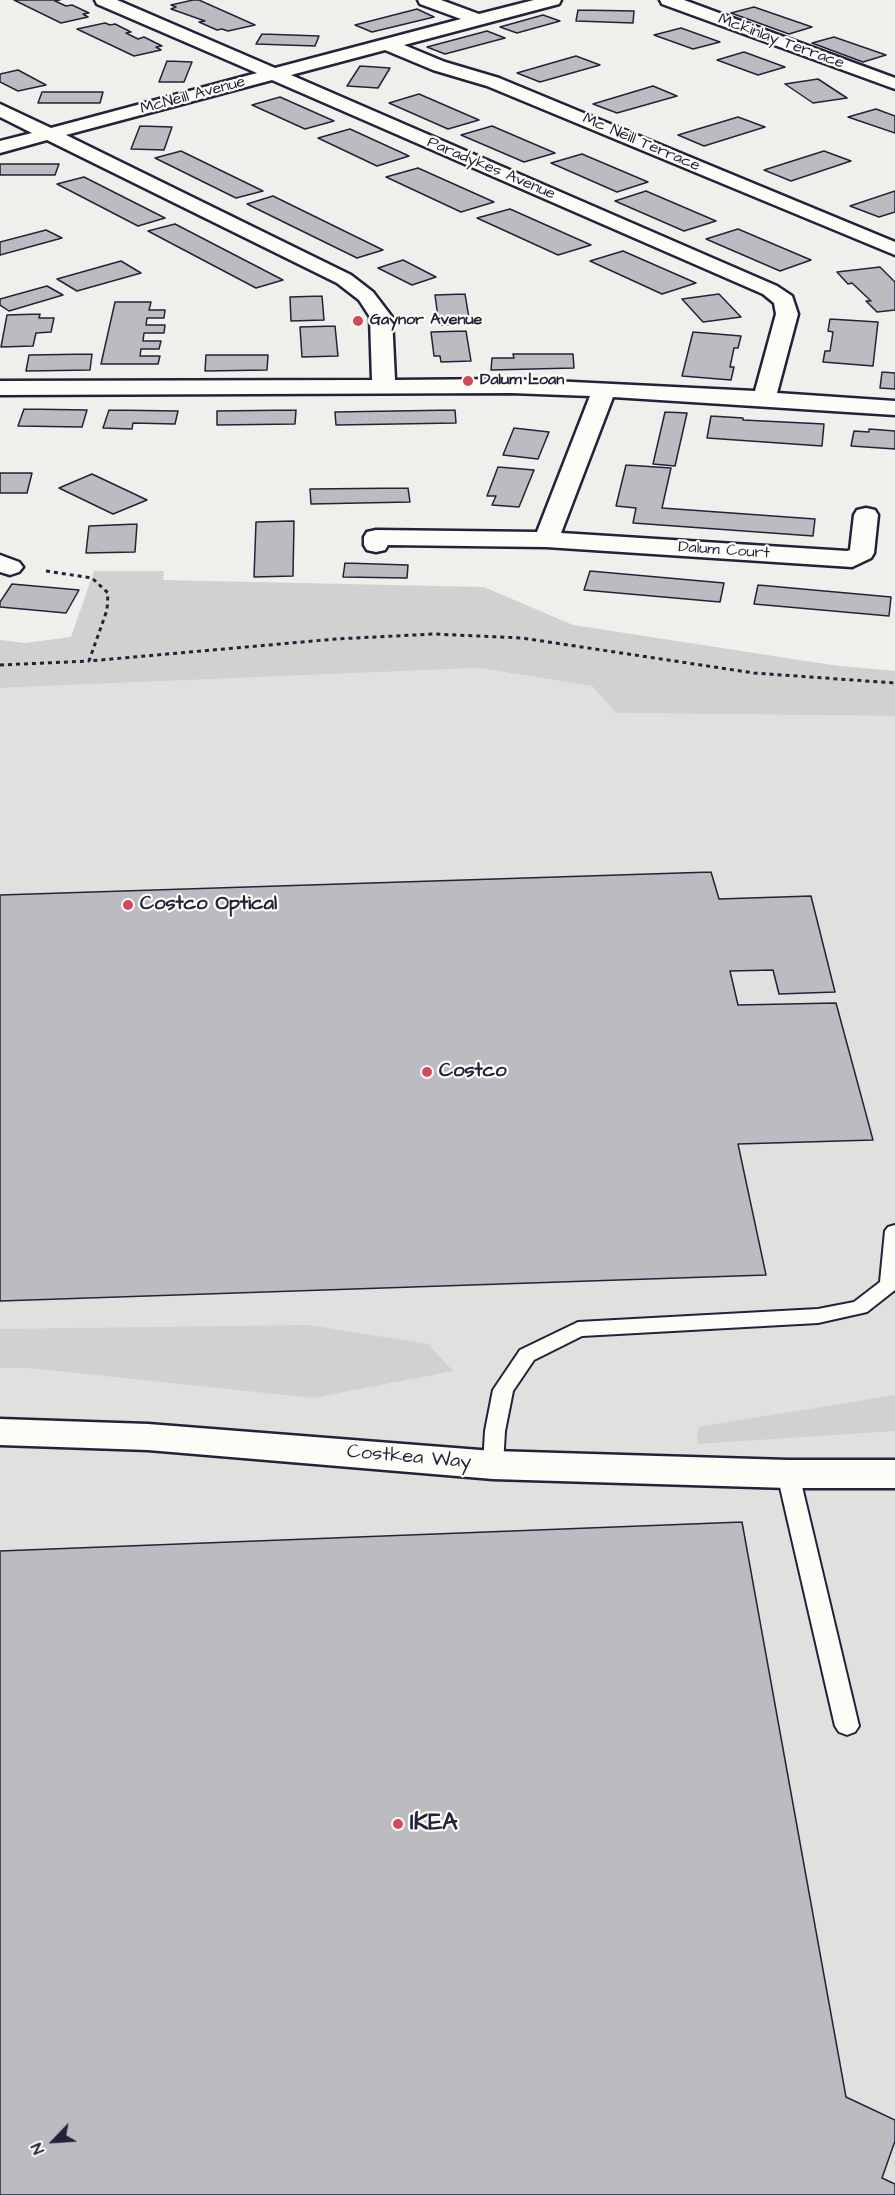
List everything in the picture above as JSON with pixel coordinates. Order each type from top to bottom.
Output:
[{"type":"street","name":"Paradykes Avenue","points":[[103,0],[770,290],[784,301],[787,314],[764,400]]},
{"type":"street","points":[[426,0],[478,20]]},
{"type":"street","points":[[386,44],[552,0]]},
{"type":"street","name":"Mckinlay Terrace","points":[[668,0],[895,84]]},
{"type":"street","name":"McNeill Avenue","points":[[0,147],[386,44]]},
{"type":"street","name":"Mc Neill Terrace","points":[[386,44],[439,66],[493,82],[895,249]]},
{"type":"street","points":[[0,110],[344,279],[366,296],[381,317],[384,388]]},
{"type":"street","points":[[0,388],[511,386],[895,408]]},
{"type":"street","points":[[546,540],[604,390]]},
{"type":"street","name":"Dalum Court","points":[[376,545],[376,537],[546,540],[852,559],[862,553],[866,515]]},
{"type":"street","name":"Costkea Way","points":[[0,1432],[148,1437],[493,1465],[804,1474],[895,1474]]},
{"type":"street","name":"Costkea Way","points":[[804,1474],[895,1486]]},
{"type":"lane","points":[[493,1465],[495,1431],[503,1390],[527,1355],[578,1329],[818,1316],[860,1307],[889,1285],[895,1231]]},
{"type":"lane","points":[[804,1474],[847,1726]]},
{"type":"path","points":[[5,565],[92,578],[108,593],[107,610],[88,661]]},
{"type":"path","points":[[0,665],[88,661],[336,639],[434,634],[522,638],[754,673],[895,683]]},
{"type":"shaded area","points":[[94,571],[164,571],[163,580],[484,587],[573,625],[832,665],[895,671],[895,716],[616,713],[592,686],[478,668],[0,688],[0,640],[25,643],[71,637]]},
{"type":"shaded area","points":[[478,668],[592,686],[616,713],[895,716],[895,2195],[0,2195],[0,688]]},
{"type":"shaded area","points":[[308,1325],[428,1344],[453,1371],[313,1398],[29,1368],[0,1368],[0,1329]]},
{"type":"shaded area","points":[[895,1395],[895,1431],[697,1444],[698,1427]]},
{"type":"building","points":[[14,0],[60,0],[55,1],[66,6],[72,5],[89,13],[83,14],[88,17],[61,23]]},
{"type":"building","points":[[199,0],[255,25],[228,31],[217,30],[199,22],[205,21],[171,9],[176,7],[171,5]]},
{"type":"building","points":[[754,7],[812,27],[789,34],[731,13]]},
{"type":"building","points":[[417,9],[434,17],[372,32],[355,25]]},
{"type":"building","points":[[578,10],[634,11],[633,23],[576,21]]},
{"type":"building","points":[[543,15],[560,21],[517,33],[500,27]]},
{"type":"building","points":[[105,23],[115,24],[131,32],[126,33],[138,39],[144,37],[162,46],[156,47],[161,50],[134,56],[77,29]]},
{"type":"building","points":[[681,28],[720,42],[693,49],[654,35]]},
{"type":"building","points":[[487,31],[505,38],[445,54],[427,47]]},
{"type":"building","points":[[262,34],[319,36],[315,46],[256,44]]},
{"type":"building","points":[[834,37],[886,55],[863,62],[812,43]]},
{"type":"building","points":[[744,52],[785,67],[758,75],[717,60]]},
{"type":"building","points":[[576,56],[600,65],[540,82],[517,73]]},
{"type":"building","points":[[167,61],[192,62],[184,82],[159,82]]},
{"type":"building","points":[[360,66],[390,68],[378,88],[347,86]]},
{"type":"building","points":[[18,70],[46,85],[18,91],[0,82],[0,74]]},
{"type":"building","points":[[818,79],[847,98],[813,103],[785,84]]},
{"type":"building","points":[[653,86],[677,96],[617,113],[593,104]]},
{"type":"building","points":[[42,92],[103,92],[100,103],[38,103]]},
{"type":"building","points":[[419,94],[479,120],[448,129],[389,103]]},
{"type":"building","points":[[280,97],[334,121],[305,129],[252,105]]},
{"type":"building","points":[[876,109],[895,116],[895,133],[848,117]]},
{"type":"building","points":[[738,117],[765,127],[704,146],[678,135]]},
{"type":"building","points":[[140,126],[172,127],[164,150],[131,149]]},
{"type":"building","points":[[492,126],[555,153],[524,162],[461,135]]},
{"type":"building","points":[[350,129],[409,156],[377,166],[318,138]]},
{"type":"building","points":[[181,151],[263,191],[236,198],[155,158]]},
{"type":"building","points":[[824,151],[851,161],[791,181],[764,170]]},
{"type":"building","points":[[582,154],[648,182],[617,192],[551,163]]},
{"type":"building","points":[[0,164],[59,164],[55,175],[0,175]]},
{"type":"building","points":[[418,168],[494,202],[461,212],[386,177]]},
{"type":"building","points":[[84,177],[165,218],[138,226],[57,184]]},
{"type":"building","points":[[646,191],[716,221],[684,231],[615,201]]},
{"type":"building","points":[[895,191],[895,212],[879,217],[850,206]]},
{"type":"building","points":[[273,196],[383,250],[357,258],[247,204]]},
{"type":"building","points":[[510,209],[591,245],[558,255],[477,218]]},
{"type":"building","points":[[175,224],[283,280],[256,288],[148,231]]},
{"type":"building","points":[[738,229],[811,260],[780,271],[706,239]]},
{"type":"building","points":[[46,230],[62,238],[0,255],[0,242]]},
{"type":"building","points":[[623,251],[696,283],[662,294],[590,261]]},
{"type":"building","points":[[403,260],[436,277],[412,285],[378,268]]},
{"type":"building","points":[[121,261],[141,273],[77,291],[57,279]]},
{"type":"building","points":[[880,267],[895,282],[895,310],[877,312],[866,301],[871,301],[852,283],[848,284],[837,272]]},
{"type":"building","points":[[47,286],[63,295],[9,311],[0,305],[0,299]]},
{"type":"building","points":[[465,294],[470,324],[439,325],[435,295]]},
{"type":"building","points":[[719,294],[741,317],[703,322],[682,299]]},
{"type":"building","points":[[322,296],[324,320],[291,321],[290,297]]},
{"type":"building","points":[[115,302],[151,302],[149,310],[165,310],[164,318],[147,318],[146,325],[165,325],[164,333],[144,333],[143,341],[161,341],[159,349],[141,349],[140,356],[160,356],[158,364],[101,364]]},
{"type":"building","points":[[40,314],[39,318],[54,318],[51,332],[36,333],[33,346],[1,347],[7,315]]},
{"type":"building","points":[[830,319],[878,322],[873,366],[823,362],[825,351],[830,351],[833,332],[828,331]]},
{"type":"building","points":[[335,326],[338,356],[302,357],[300,327]]},
{"type":"building","points":[[466,331],[471,361],[441,362],[440,356],[434,356],[431,332]]},
{"type":"building","points":[[693,332],[741,336],[738,348],[734,348],[730,367],[734,367],[731,380],[682,376]]},
{"type":"building","points":[[92,354],[90,370],[26,371],[29,355]]},
{"type":"building","points":[[513,354],[573,354],[574,368],[491,370],[492,358],[514,358]]},
{"type":"building","points":[[206,355],[268,355],[267,370],[205,371]]},
{"type":"building","points":[[882,372],[895,373],[895,389],[880,388]]},
{"type":"building","points":[[24,409],[87,410],[82,427],[18,426]]},
{"type":"building","points":[[109,410],[178,411],[175,424],[133,423],[132,429],[103,428]]},
{"type":"building","points":[[296,410],[295,424],[217,425],[217,411]]},
{"type":"building","points":[[455,410],[456,423],[336,425],[335,412]]},
{"type":"building","points":[[665,412],[687,413],[675,466],[653,464]]},
{"type":"building","points":[[711,416],[824,424],[822,446],[707,438]]},
{"type":"building","points":[[514,428],[549,432],[538,459],[503,455]]},
{"type":"building","points":[[869,429],[895,431],[895,449],[851,446],[854,431],[869,432]]},
{"type":"building","points":[[626,465],[671,468],[662,508],[815,519],[813,536],[633,523],[636,508],[616,506]]},
{"type":"building","points":[[498,467],[534,470],[519,507],[492,505],[496,496],[487,496]]},
{"type":"building","points":[[0,473],[32,473],[27,493],[0,493]]},
{"type":"building","points":[[92,474],[147,500],[113,514],[59,488]]},
{"type":"building","points":[[408,488],[410,502],[311,504],[310,489]]},
{"type":"building","points":[[294,521],[293,576],[254,577],[256,522]]},
{"type":"building","points":[[137,524],[135,552],[86,553],[89,526]]},
{"type":"building","points":[[345,563],[408,565],[407,578],[343,577]]},
{"type":"building","points":[[590,571],[724,583],[720,602],[584,590]]},
{"type":"building","points":[[12,584],[79,590],[66,613],[0,607],[0,602]]},
{"type":"building","points":[[758,585],[891,597],[889,616],[754,604]]},
{"type":"building","name":"Costco","points":[[711,872],[719,899],[811,896],[835,992],[779,994],[773,970],[730,971],[738,1005],[836,1003],[873,1140],[738,1144],[766,1275],[0,1301],[0,895]]},
{"type":"building","name":"IKEA","points":[[742,1522],[846,2097],[895,2120],[895,2141],[882,2178],[895,2184],[895,2195],[0,2195],[0,1551]]},
{"type":"place","name":"Gaynor Avenue","points":[[358,321]]},
{"type":"place","name":"Dalum Loan","points":[[468,381]]},
{"type":"place","name":"Costco Optical","points":[[128,905]]},
{"type":"place","name":"Costco","points":[[427,1072]]},
{"type":"place","name":"IKEA","points":[[398,1824]]}]
